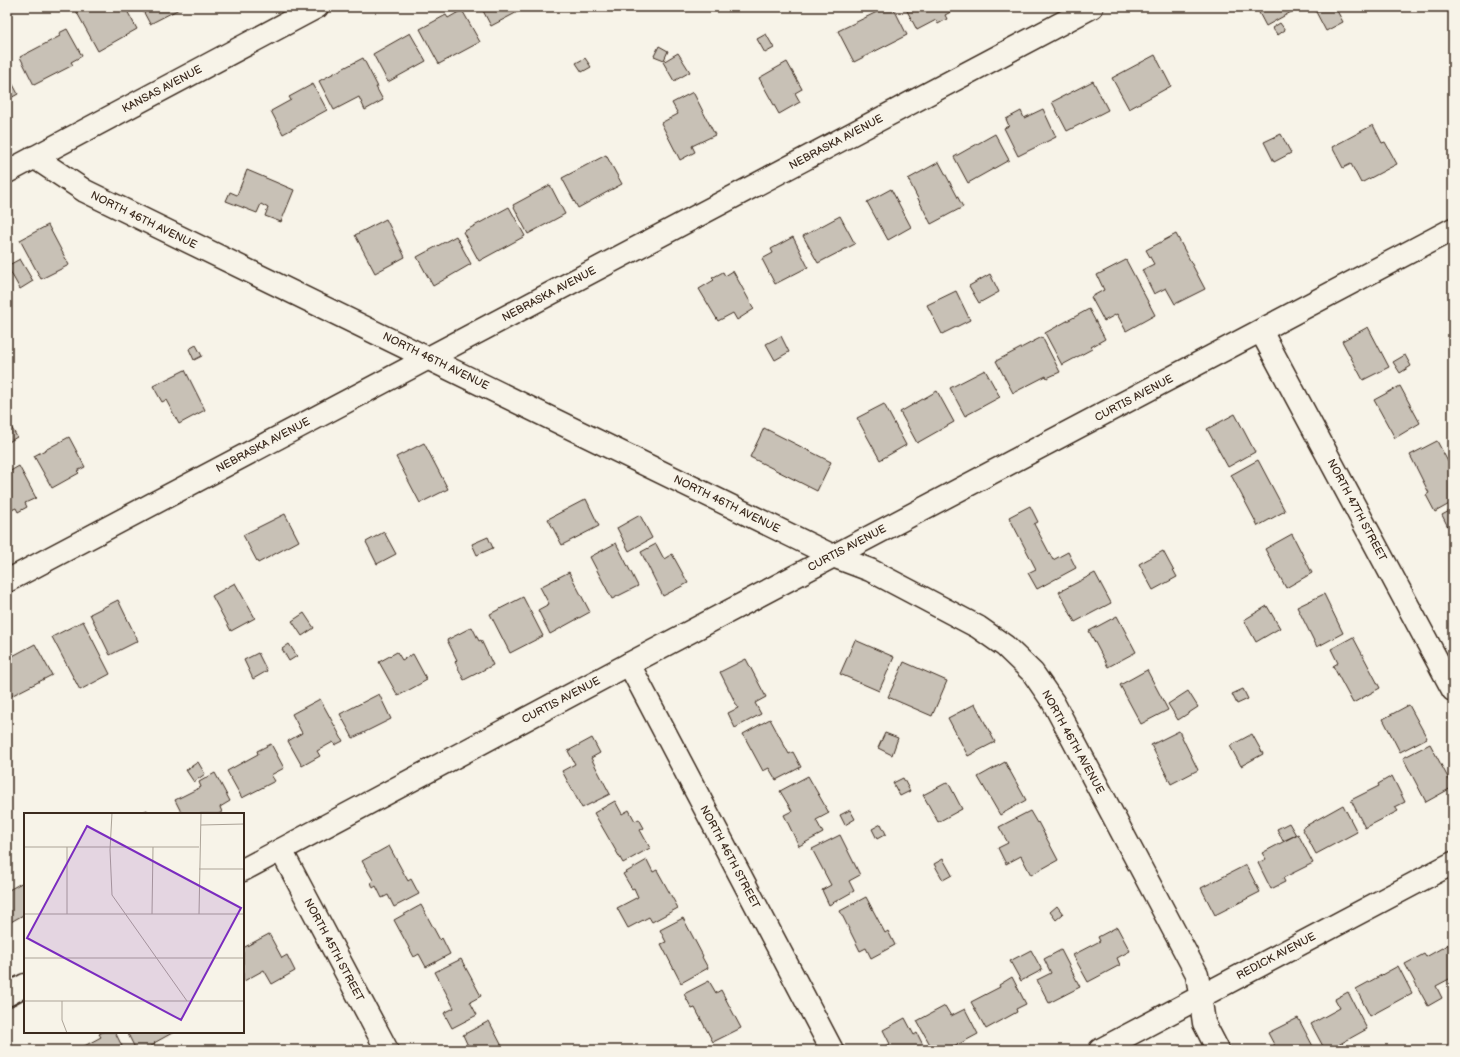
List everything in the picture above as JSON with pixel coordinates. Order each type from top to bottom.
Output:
[{"type":"street","name":"KANSAS AVENUE","points":[[7,172],[317,7]]},
{"type":"street","name":"NEBRASKA AVENUE","points":[[7,581],[1092,7]]},
{"type":"street","name":"NORTH 46TH AVENUE","points":[[34,157],[85,191],[833,556],[870,570],[978,627],[1005,646],[1033,673],[1053,702],[1197,974],[1204,1023],[1218,1050]]},
{"type":"street","name":"CURTIS AVENUE","points":[[244,869],[629,664],[1453,229]]},
{"type":"street","name":"NORTH 47TH STREET","points":[[1261,331],[1453,690]]},
{"type":"street","name":"NORTH 46TH STREET","points":[[629,664],[832,1050]]},
{"type":"street","name":"NORTH 45TH STREET","points":[[281,850],[387,1050]]},
{"type":"street","name":"REDICK AVENUE","points":[[1100,1050],[1453,863]]},
{"type":"street","points":[[7,995],[24,986]]},
{"type":"building","points":[[78,7],[111,7],[113,10],[119,7],[125,7],[137,29],[98,51],[75,9]]},
{"type":"building","points":[[141,7],[183,7],[150,24]]},
{"type":"building","points":[[481,7],[527,7],[491,26]]},
{"type":"building","points":[[887,7],[893,7],[907,35],[854,62],[838,31]]},
{"type":"building","points":[[905,7],[958,8],[945,15],[947,19],[938,24],[936,20],[917,30]]},
{"type":"building","points":[[1256,7],[1291,7],[1293,11],[1266,26]]},
{"type":"building","points":[[1320,7],[1335,7],[1343,22],[1326,31],[1315,10]]},
{"type":"building","points":[[462,10],[480,42],[439,64],[420,29],[446,15],[448,18]]},
{"type":"building","points":[[1280,23],[1285,30],[1278,35],[1272,28]]},
{"type":"building","points":[[67,29],[82,56],[71,62],[73,65],[34,85],[20,57],[60,36],[59,33]]},
{"type":"building","points":[[410,33],[426,61],[388,82],[373,54]]},
{"type":"building","points":[[766,34],[774,48],[765,53],[757,39]]},
{"type":"building","points":[[659,46],[668,51],[664,60],[654,56]]},
{"type":"building","points":[[678,53],[690,72],[674,81],[663,62]]},
{"type":"building","points":[[1155,55],[1171,86],[1129,109],[1112,78]]},
{"type":"building","points":[[363,58],[383,100],[365,110],[359,97],[334,110],[319,81]]},
{"type":"building","points":[[585,58],[591,67],[582,72],[576,63]]},
{"type":"building","points":[[787,62],[802,89],[795,93],[800,102],[779,114],[759,78]]},
{"type":"building","points":[[7,73],[18,94],[7,100]]},
{"type":"building","points":[[1093,81],[1108,110],[1067,131],[1052,102]]},
{"type":"building","points":[[313,84],[327,110],[283,134],[271,111],[291,100],[289,97]]},
{"type":"building","points":[[693,92],[715,135],[692,146],[695,152],[680,160],[661,123],[678,114],[672,103]]},
{"type":"building","points":[[1043,109],[1056,137],[1018,156],[1004,128],[1009,126],[1006,119],[1021,111],[1024,118]]},
{"type":"building","points":[[1373,125],[1382,143],[1385,142],[1397,164],[1361,183],[1351,164],[1343,168],[1332,147]]},
{"type":"building","points":[[995,134],[1009,160],[968,183],[954,157]]},
{"type":"building","points":[[1281,134],[1291,153],[1274,162],[1264,142]]},
{"type":"building","points":[[606,155],[622,184],[578,208],[562,178]]},
{"type":"building","points":[[939,162],[963,207],[931,224],[908,179]]},
{"type":"building","points":[[247,170],[294,190],[281,222],[265,216],[268,208],[261,204],[257,213],[226,201],[230,192],[237,195]]},
{"type":"building","points":[[550,185],[565,214],[528,234],[513,205]]},
{"type":"building","points":[[891,189],[911,227],[888,240],[867,202]]},
{"type":"building","points":[[509,207],[525,236],[479,261],[463,232]]},
{"type":"building","points":[[840,216],[855,244],[818,263],[803,236]]},
{"type":"building","points":[[386,219],[405,257],[375,273],[355,235]]},
{"type":"building","points":[[48,225],[69,265],[41,279],[20,240]]},
{"type":"building","points":[[1176,234],[1205,289],[1175,304],[1166,288],[1154,294],[1142,270],[1154,264],[1146,250]]},
{"type":"building","points":[[456,236],[471,264],[433,286],[417,257]]},
{"type":"building","points":[[793,237],[808,267],[775,284],[762,259],[773,253],[771,249]]},
{"type":"building","points":[[20,259],[33,281],[20,289],[7,266]]},
{"type":"building","points":[[1126,260],[1155,315],[1126,331],[1117,314],[1104,321],[1091,297],[1104,290],[1097,275]]},
{"type":"building","points":[[733,271],[754,309],[737,320],[733,313],[718,321],[699,289],[714,280],[712,278],[723,272],[725,276]]},
{"type":"building","points":[[990,274],[999,292],[979,303],[969,286]]},
{"type":"building","points":[[956,291],[970,320],[942,334],[927,305]]},
{"type":"building","points":[[1089,309],[1105,339],[1091,347],[1092,349],[1062,365],[1045,333]]},
{"type":"building","points":[[1368,327],[1389,367],[1363,380],[1342,341]]},
{"type":"building","points":[[781,336],[789,352],[775,360],[766,344]]},
{"type":"building","points":[[1042,337],[1060,372],[1047,378],[1046,376],[1013,393],[996,361]]},
{"type":"building","points":[[196,345],[202,356],[194,360],[189,349]]},
{"type":"building","points":[[1405,355],[1411,366],[1400,373],[1393,362]]},
{"type":"building","points":[[185,370],[205,410],[179,424],[166,400],[162,402],[153,386]]},
{"type":"building","points":[[985,370],[1000,397],[965,416],[950,388]]},
{"type":"building","points":[[1400,386],[1420,423],[1395,438],[1374,400]]},
{"type":"building","points":[[937,391],[954,422],[917,443],[900,412]]},
{"type":"building","points":[[884,404],[906,445],[880,460],[857,418]]},
{"type":"building","points":[[1235,414],[1255,452],[1228,467],[1207,429]]},
{"type":"building","points":[[7,420],[17,437],[7,443]]},
{"type":"building","points":[[764,428],[831,462],[817,491],[750,457]]},
{"type":"building","points":[[69,437],[85,467],[77,471],[79,473],[52,488],[34,456]]},
{"type":"building","points":[[1437,441],[1453,471],[1453,502],[1435,512],[1426,495],[1429,493],[1410,455]]},
{"type":"building","points":[[424,443],[448,489],[420,503],[396,457]]},
{"type":"building","points":[[1258,460],[1285,511],[1258,526],[1231,475]]},
{"type":"building","points":[[19,466],[36,498],[25,503],[27,507],[18,512],[16,508],[7,512],[7,473]]},
{"type":"building","points":[[586,499],[599,526],[562,545],[548,519]]},
{"type":"building","points":[[1030,506],[1038,522],[1034,524],[1053,560],[1068,552],[1076,568],[1037,589],[1028,573],[1036,569],[1009,517]]},
{"type":"building","points":[[1453,509],[1453,537],[1442,515]]},
{"type":"building","points":[[285,514],[299,541],[258,563],[243,535]]},
{"type":"building","points":[[640,515],[652,538],[629,551],[617,528]]},
{"type":"building","points":[[384,532],[396,554],[377,564],[366,542]]},
{"type":"building","points":[[1292,534],[1312,573],[1286,588],[1265,549]]},
{"type":"building","points":[[488,537],[493,548],[477,555],[472,544]]},
{"type":"building","points":[[616,543],[638,586],[612,599],[590,557]]},
{"type":"building","points":[[656,544],[664,559],[672,554],[688,583],[663,596],[641,552]]},
{"type":"building","points":[[1163,551],[1177,577],[1153,590],[1139,564]]},
{"type":"building","points":[[569,572],[590,612],[550,634],[538,610],[549,604],[540,587]]},
{"type":"building","points":[[1095,573],[1111,603],[1075,622],[1059,592]]},
{"type":"building","points":[[235,583],[255,618],[231,631],[212,596]]},
{"type":"building","points":[[1324,594],[1343,633],[1317,647],[1297,607]]},
{"type":"building","points":[[523,597],[543,636],[510,653],[490,614]]},
{"type":"building","points":[[118,600],[138,641],[110,655],[90,614]]},
{"type":"building","points":[[1267,606],[1280,628],[1256,642],[1244,620]]},
{"type":"building","points":[[304,613],[314,628],[302,636],[292,621]]},
{"type":"building","points":[[1117,616],[1136,652],[1108,667],[1089,631]]},
{"type":"building","points":[[83,621],[110,674],[80,690],[52,637]]},
{"type":"building","points":[[472,627],[479,641],[481,640],[493,665],[464,680],[455,662],[457,660],[447,640]]},
{"type":"building","points":[[1353,637],[1380,688],[1353,703],[1333,666],[1338,663],[1331,649]]},
{"type":"building","points":[[855,640],[894,657],[879,691],[840,674]]},
{"type":"building","points":[[35,644],[52,675],[11,696],[7,689],[7,659]]},
{"type":"building","points":[[289,644],[297,656],[289,661],[282,649]]},
{"type":"building","points":[[397,652],[402,660],[413,654],[427,680],[398,696],[379,662]]},
{"type":"building","points":[[258,653],[267,671],[253,679],[244,660]]},
{"type":"building","points":[[746,659],[766,697],[755,703],[761,714],[735,728],[728,713],[738,708],[720,672]]},
{"type":"building","points":[[904,662],[947,681],[932,716],[888,697]]},
{"type":"building","points":[[1147,670],[1168,710],[1141,724],[1120,685]]},
{"type":"building","points":[[1243,689],[1248,699],[1237,704],[1232,694]]},
{"type":"building","points":[[1188,691],[1198,707],[1178,720],[1168,704]]},
{"type":"building","points":[[379,694],[391,719],[353,738],[340,714]]},
{"type":"building","points":[[320,699],[343,741],[335,745],[333,742],[317,751],[320,756],[302,766],[288,741],[302,733],[292,714]]},
{"type":"building","points":[[975,704],[995,742],[968,756],[948,718]]},
{"type":"building","points":[[1409,705],[1427,738],[1400,752],[1383,719]]},
{"type":"building","points":[[770,719],[789,754],[793,752],[801,767],[776,780],[769,768],[763,771],[743,734]]},
{"type":"building","points":[[1179,731],[1198,770],[1171,784],[1151,745]]},
{"type":"building","points":[[885,733],[898,738],[892,755],[878,748]]},
{"type":"building","points":[[1252,734],[1263,754],[1241,766],[1230,746]]},
{"type":"building","points":[[592,738],[600,753],[591,758],[610,794],[582,808],[562,771],[575,764],[568,751]]},
{"type":"building","points":[[271,744],[284,768],[271,775],[275,781],[242,798],[227,771],[258,754],[257,751]]},
{"type":"building","points":[[1430,744],[1453,787],[1426,802],[1403,758]]},
{"type":"building","points":[[198,762],[205,774],[194,782],[186,770]]},
{"type":"building","points":[[1005,762],[1026,800],[1000,815],[978,777]]},
{"type":"building","points":[[215,773],[230,801],[220,807],[222,812],[182,813],[175,800],[201,787],[199,782]]},
{"type":"building","points":[[808,776],[829,813],[816,820],[823,833],[799,846],[784,815],[792,811],[780,791]]},
{"type":"building","points":[[1392,776],[1405,802],[1395,807],[1398,811],[1365,828],[1351,800],[1379,786],[1378,784]]},
{"type":"building","points":[[903,778],[910,791],[900,796],[893,783]]},
{"type":"building","points":[[948,782],[962,809],[938,822],[923,795]]},
{"type":"building","points":[[615,801],[622,814],[629,810],[635,821],[639,819],[644,828],[640,830],[650,848],[623,863],[594,813]]},
{"type":"building","points":[[1343,805],[1357,832],[1316,854],[1302,828]]},
{"type":"building","points":[[147,810],[148,813],[141,813]]},
{"type":"building","points":[[850,810],[855,819],[845,825],[840,815]]},
{"type":"building","points":[[1030,811],[1037,823],[1038,822],[1058,860],[1031,875],[1021,856],[1006,864],[998,848],[1008,843],[999,827]]},
{"type":"building","points":[[1289,823],[1296,835],[1283,841],[1277,829]]},
{"type":"building","points":[[881,824],[886,834],[877,839],[872,829]]},
{"type":"building","points":[[1298,834],[1313,863],[1283,878],[1285,882],[1271,889],[1258,863],[1266,859],[1262,853]]},
{"type":"building","points":[[840,835],[860,875],[849,881],[854,891],[829,905],[822,890],[831,885],[812,849]]},
{"type":"building","points":[[389,846],[408,881],[411,879],[419,894],[394,907],[388,895],[382,898],[376,886],[373,888],[371,882],[373,880],[362,861]]},
{"type":"building","points":[[943,859],[952,875],[943,880],[934,864]]},
{"type":"building","points":[[647,860],[653,872],[657,870],[678,908],[652,922],[649,917],[628,928],[617,908],[638,897],[634,888],[632,889],[623,874]]},
{"type":"building","points":[[1246,865],[1260,892],[1215,915],[1201,888]]},
{"type":"building","points":[[24,882],[24,915],[9,923],[7,918],[7,891]]},
{"type":"building","points":[[866,897],[885,933],[888,931],[895,945],[871,958],[866,948],[860,951],[840,911]]},
{"type":"building","points":[[421,905],[440,940],[442,938],[450,954],[426,967],[419,954],[414,957],[394,920]]},
{"type":"building","points":[[1057,906],[1063,914],[1056,920],[1050,912]]},
{"type":"building","points":[[683,918],[708,968],[681,983],[661,944],[666,942],[660,930]]},
{"type":"building","points":[[1117,927],[1130,951],[1117,958],[1120,965],[1088,982],[1073,955],[1100,941],[1098,937]]},
{"type":"building","points":[[269,934],[282,958],[287,955],[295,971],[272,984],[264,970],[244,981],[244,947]]},
{"type":"building","points":[[1449,944],[1453,952],[1453,977],[1436,986],[1442,998],[1428,1006],[1405,964],[1424,954],[1426,957]]},
{"type":"building","points":[[1031,950],[1042,970],[1021,981],[1010,961]]},
{"type":"building","points":[[1061,950],[1080,987],[1049,1003],[1037,980],[1051,973],[1044,959]]},
{"type":"building","points":[[461,959],[481,996],[470,1002],[477,1015],[452,1028],[444,1013],[454,1008],[435,972]]},
{"type":"building","points":[[1398,966],[1412,993],[1370,1016],[1356,989]]},
{"type":"building","points":[[1012,977],[1026,1004],[1016,1009],[1017,1012],[986,1029],[971,1002],[1000,987],[999,985]]},
{"type":"building","points":[[709,981],[716,993],[721,990],[741,1028],[713,1042],[695,1008],[692,1009],[684,994]]},
{"type":"building","points":[[1348,992],[1367,1029],[1329,1050],[1325,1050],[1311,1024],[1340,1008],[1335,999]]},
{"type":"building","points":[[945,1006],[951,1016],[965,1009],[978,1034],[948,1050],[933,1050],[917,1021]]},
{"type":"building","points":[[905,1018],[914,1035],[917,1033],[925,1049],[886,1050],[884,1047],[890,1044],[883,1030]]},
{"type":"building","points":[[1298,1018],[1315,1050],[1277,1050],[1268,1033]]},
{"type":"building","points":[[489,1021],[504,1050],[468,1050],[466,1047],[468,1046],[463,1035]]},
{"type":"building","points":[[116,1033],[124,1050],[77,1050],[101,1037],[99,1034]]},
{"type":"building","points":[[128,1033],[172,1033],[144,1050],[136,1050]]}]
